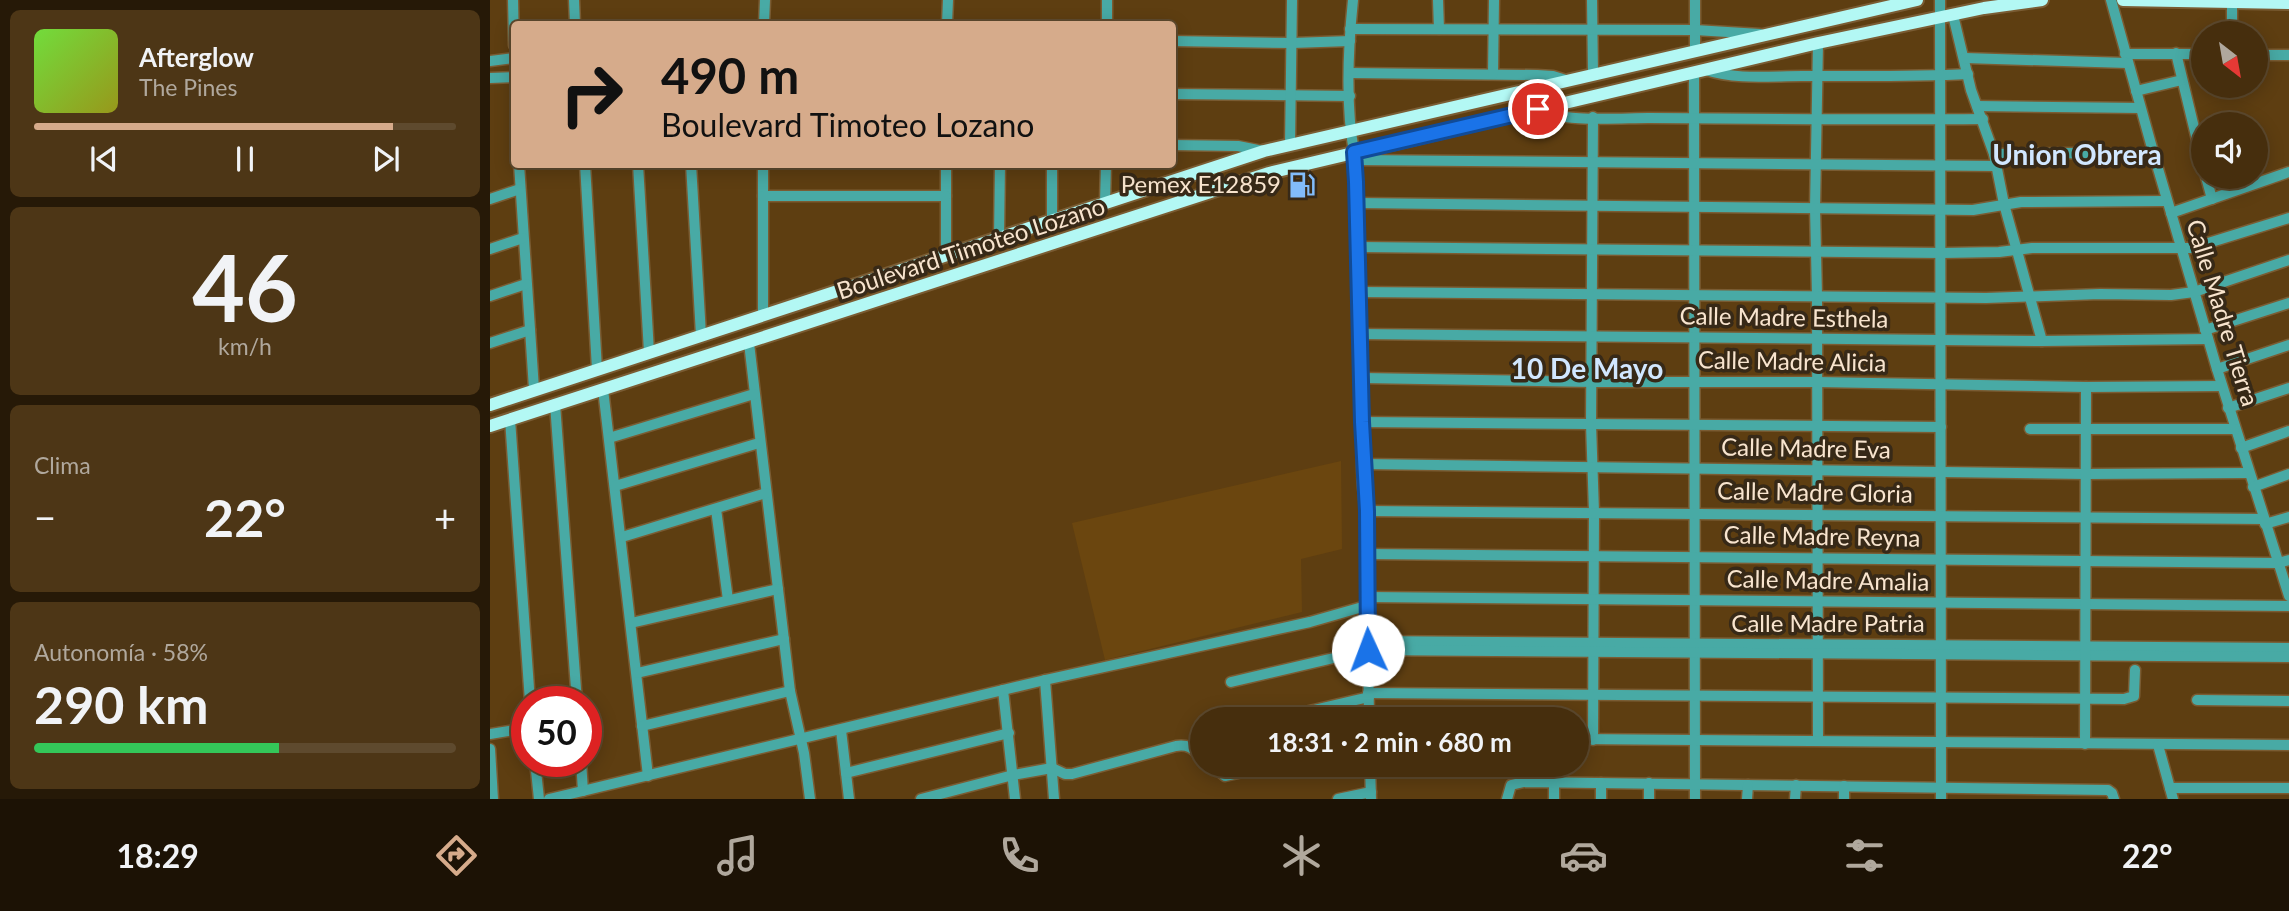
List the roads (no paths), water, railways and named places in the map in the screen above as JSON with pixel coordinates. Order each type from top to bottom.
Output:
[{"type":"main road","name":"Boulevard Timoteo Lozano","points":[[490,405],[1264,151],[1917,0]]},
{"type":"main road","name":"Boulevard Timoteo Lozano","points":[[490,426],[1269,173],[1354,156],[1538,109],[1818,43],[2014,3],[2042,0]]},
{"type":"main road","points":[[2123,0],[2289,3]]},
{"type":"main road","points":[[1631,65],[1632,77],[1639,85]]},
{"type":"main road","points":[[1608,70],[1613,78],[1613,91]]},
{"type":"main road","points":[[1354,156],[1367,511],[1367,645]]},
{"type":"main road","points":[[868,280],[864,292],[874,302]]},
{"type":"main road","points":[[842,288],[848,297],[848,311]]},
{"type":"street","points":[[513,0],[513,21]]},
{"type":"street","points":[[573,0],[575,21]]},
{"type":"street","points":[[764,21],[765,0]]},
{"type":"street","points":[[947,21],[948,0]]},
{"type":"street","points":[[1107,0],[1107,21]]},
{"type":"street","points":[[1290,144],[1292,0]]},
{"type":"street","points":[[1353,0],[1350,29],[1350,131],[1354,156],[1996,166]]},
{"type":"street","points":[[1438,0],[1439,29]]},
{"type":"street","points":[[1493,74],[1494,0]]},
{"type":"street","points":[[1592,0],[1593,73]]},
{"type":"street","points":[[1695,0],[1695,51]]},
{"type":"street","points":[[1940,0],[1965,58],[1977,106],[1994,154],[2004,204],[2042,341]]},
{"type":"street","name":"Calle Madre Tierra","points":[[2111,0],[2228,408],[2289,596]]},
{"type":"street","points":[[2232,2],[2232,21]]},
{"type":"street","points":[[1941,799],[1940,75],[1947,16]]},
{"type":"street","points":[[1350,29],[1695,30],[1765,34]]},
{"type":"street","points":[[1176,41],[1350,41]]},
{"type":"street","points":[[1818,43],[1815,208],[1818,296],[1818,740]]},
{"type":"street","points":[[2176,53],[2191,116]]},
{"type":"street","points":[[1965,58],[2126,59],[2191,54]]},
{"type":"street","points":[[2268,55],[2289,55]]},
{"type":"street","points":[[490,61],[511,58]]},
{"type":"street","points":[[1695,799],[1693,338],[1695,120],[1700,71],[1735,75],[1817,76],[1968,74]]},
{"type":"street","points":[[1350,73],[1493,74],[1553,76],[1567,80]]},
{"type":"street","points":[[490,78],[511,77]]},
{"type":"street","points":[[2136,90],[2182,80]]},
{"type":"street","points":[[1176,94],[1350,96]]},
{"type":"street","points":[[1977,106],[2140,108]]},
{"type":"street","points":[[1538,109],[1556,116],[1695,120],[1983,119]]},
{"type":"street","points":[[1593,117],[1593,740]]},
{"type":"street","points":[[1176,145],[1238,146],[1264,151]]},
{"type":"street","points":[[1994,154],[2154,156]]},
{"type":"street","points":[[519,168],[534,390]]},
{"type":"street","points":[[585,168],[597,369]]},
{"type":"street","points":[[638,168],[649,352]]},
{"type":"street","points":[[691,168],[701,335]]},
{"type":"street","points":[[763,168],[763,314]]},
{"type":"street","points":[[946,168],[946,254]]},
{"type":"street","points":[[999,237],[1000,168]]},
{"type":"street","points":[[1052,168],[1052,219]]},
{"type":"street","points":[[1105,203],[1106,168]]},
{"type":"street","points":[[2171,213],[2289,172]]},
{"type":"street","points":[[490,199],[520,189]]},
{"type":"street","points":[[2209,189],[2212,199]]},
{"type":"street","points":[[763,196],[946,196]]},
{"type":"street","points":[[1357,203],[1981,209],[2004,204],[2167,201]]},
{"type":"street","points":[[1358,247],[1942,253],[2018,252],[2032,248],[2182,248],[2202,246],[2289,218]]},
{"type":"street","points":[[490,248],[523,238]]},
{"type":"street","points":[[1359,292],[1941,298],[2171,295],[2194,292],[2289,260]]},
{"type":"street","points":[[490,296],[526,284]]},
{"type":"street","name":"Calle Madre Esthela","points":[[1360,334],[2042,341],[2206,334],[2289,303]]},
{"type":"street","points":[[490,343],[530,330]]},
{"type":"street","points":[[749,342],[790,691],[810,799]]},
{"type":"street","points":[[2217,369],[2289,345]]},
{"type":"street","name":"Calle Madre Alicia","points":[[1362,378],[2086,387],[2222,386]]},
{"type":"street","points":[[2085,744],[2086,387]]},
{"type":"street","points":[[2228,408],[2289,388]]},
{"type":"street","points":[[603,389],[648,776]]},
{"type":"street","points":[[609,438],[754,394]]},
{"type":"street","points":[[555,404],[576,686]]},
{"type":"street","points":[[510,419],[529,686]]},
{"type":"street","points":[[1362,422],[1941,427]]},
{"type":"street","points":[[2030,429],[2235,429]]},
{"type":"street","points":[[2241,448],[2289,431]]},
{"type":"street","points":[[615,486],[759,443]]},
{"type":"street","name":"Calle Madre Eva","points":[[1364,464],[2086,474],[2249,473]]},
{"type":"street","points":[[2253,487],[2289,474]]},
{"type":"street","points":[[622,537],[766,493]]},
{"type":"street","points":[[716,509],[728,600]]},
{"type":"street","name":"Calle Madre Gloria","points":[[1367,511],[2085,517],[2264,522],[2289,517]]},
{"type":"street","name":"Calle Madre Reyna","points":[[1366,554],[2278,563],[2289,560]]},
{"type":"street","points":[[631,622],[778,589]]},
{"type":"street","name":"Calle Madre Amalia","points":[[549,799],[1045,680],[1310,622],[1366,602],[1592,600],[2289,606]]},
{"type":"street","points":[[637,673],[784,639]]},
{"type":"street","points":[[1367,645],[1368,707]]},
{"type":"street","name":"Calle Madre Patria","points":[[1231,682],[1367,645],[2085,651],[2289,648]]},
{"type":"street","name":"Calle Madre Patria","points":[[2085,651],[2289,657]]},
{"type":"street","points":[[1322,707],[1368,695],[2131,698],[2135,692],[2136,670]]},
{"type":"street","points":[[1045,680],[1054,799]]},
{"type":"street","points":[[1003,690],[1015,799]]},
{"type":"street","points":[[642,726],[790,691]]},
{"type":"street","points":[[2197,700],[2289,701]]},
{"type":"street","points":[[841,730],[849,799]]},
{"type":"street","points":[[490,734],[511,731]]},
{"type":"street","points":[[846,773],[1009,733]]},
{"type":"street","points":[[1589,740],[2289,745]]},
{"type":"street","points":[[921,799],[1013,775],[1052,768],[1072,774],[1186,745],[1190,748]]},
{"type":"street","points":[[2158,745],[2173,799]]},
{"type":"street","points":[[490,749],[493,799]]},
{"type":"street","points":[[536,777],[538,799]]},
{"type":"street","points":[[582,777],[583,791]]},
{"type":"street","points":[[1338,799],[1371,796],[1370,777]]},
{"type":"street","points":[[1554,782],[1554,799]]},
{"type":"street","points":[[1507,799],[1509,788],[1515,783],[1554,782],[1941,786],[2111,795]]},
{"type":"street","points":[[1601,783],[1601,799]]},
{"type":"street","points":[[1649,783],[1649,799]]},
{"type":"street","points":[[1747,799],[1748,785]]},
{"type":"street","points":[[1796,785],[1796,799]]},
{"type":"street","points":[[1844,786],[1844,799]]},
{"type":"street","points":[[1984,788],[1984,799]]},
{"type":"street","points":[[2170,788],[2289,788]]},
{"type":"place","name":"Pemex E12859","points":[[1302,185]]},
{"type":"district","name":"Union Obrera","points":[[2077,155]]},
{"type":"district","name":"10 De Mayo","points":[[1587,369]]}]
